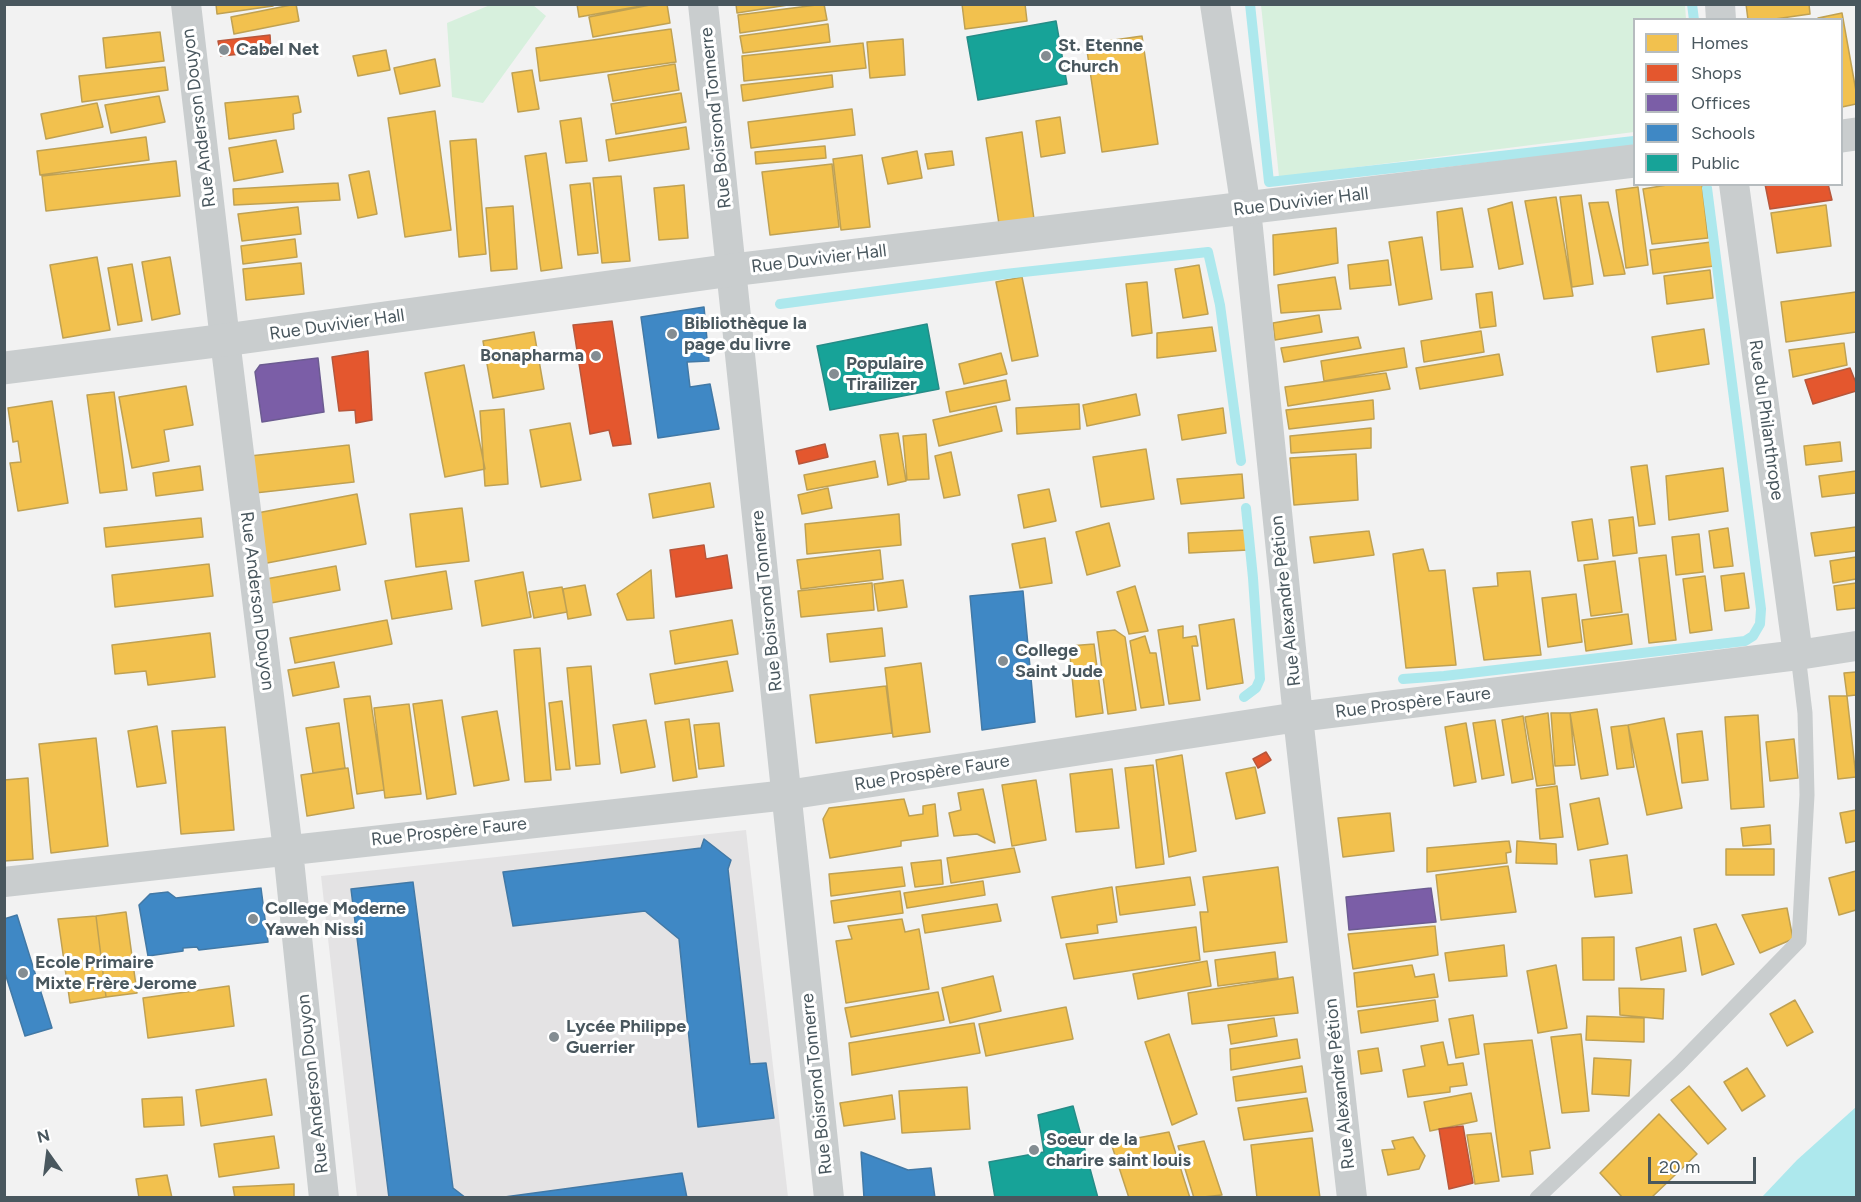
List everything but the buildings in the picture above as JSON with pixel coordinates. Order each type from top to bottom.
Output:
[{"type":"street","name":"Rue Anderson Douyon","points":[[186,4],[288,850],[324,1197]]},
{"type":"street","name":"Rue Boisrond Tonnerre","points":[[703,4],[829,1197]]},
{"type":"street","name":"Rue Alexandre Pétion","points":[[1215,4],[1246,209],[1298,717],[1352,1197]]},
{"type":"street","name":"Rue Duvivier Hall","points":[[4,368],[732,270],[1633,161]]},
{"type":"street","name":"Rue du Philanthrope","points":[[1734,186],[1798,655]]},
{"type":"street","name":"Rue Prospère Faure","points":[[4,882],[787,795],[1298,717],[1857,646]]},
{"type":"lane","points":[[1536,1197],[1679,1064],[1799,941],[1807,795],[1806,713],[1798,655]]},
{"type":"shaded area","name":"Lycée Philippe Guerrier","points":[[746,830],[788,1197],[357,1197],[321,876]]},
{"type":"green space","points":[[490,5],[533,5],[546,16],[483,103],[452,97],[447,23]]},
{"type":"green space","points":[[1261,5],[1685,5],[1686,18],[1633,18],[1633,132],[1279,177]]},
{"type":"water","points":[[1856,1107],[1856,1197],[1762,1197],[1797,1160]]},
{"type":"waterway","points":[[1250,4],[1269,182],[1633,141]]},
{"type":"waterway","points":[[1692,4],[1694,18]]},
{"type":"waterway","points":[[1403,679],[1745,641],[1753,636],[1760,624],[1761,609],[1707,188]]},
{"type":"waterway","points":[[780,304],[1005,274],[1208,252],[1220,305],[1241,461]]},
{"type":"waterway","points":[[1244,697],[1256,688],[1260,679],[1246,508]]},
{"type":"place","name":"Cabel Net","points":[[224,50]]},
{"type":"place","name":"St. Etenne Church","points":[[1046,56]]},
{"type":"place","name":"Bibliothèque la page du livre","points":[[672,334]]},
{"type":"place","name":"Bonapharma","points":[[596,356]]},
{"type":"place","name":"Populaire Tirailizer","points":[[834,374]]},
{"type":"place","name":"College Saint Jude","points":[[1003,661]]},
{"type":"place","name":"College Moderne Yaweh Nissi","points":[[253,919]]},
{"type":"place","name":"Ecole Primaire Mixte Frère Jerome","points":[[23,973]]},
{"type":"place","name":"Lycée Philippe Guerrier","points":[[554,1037]]},
{"type":"place","name":"Soeur de la charire saint louis","points":[[1034,1150]]}]
